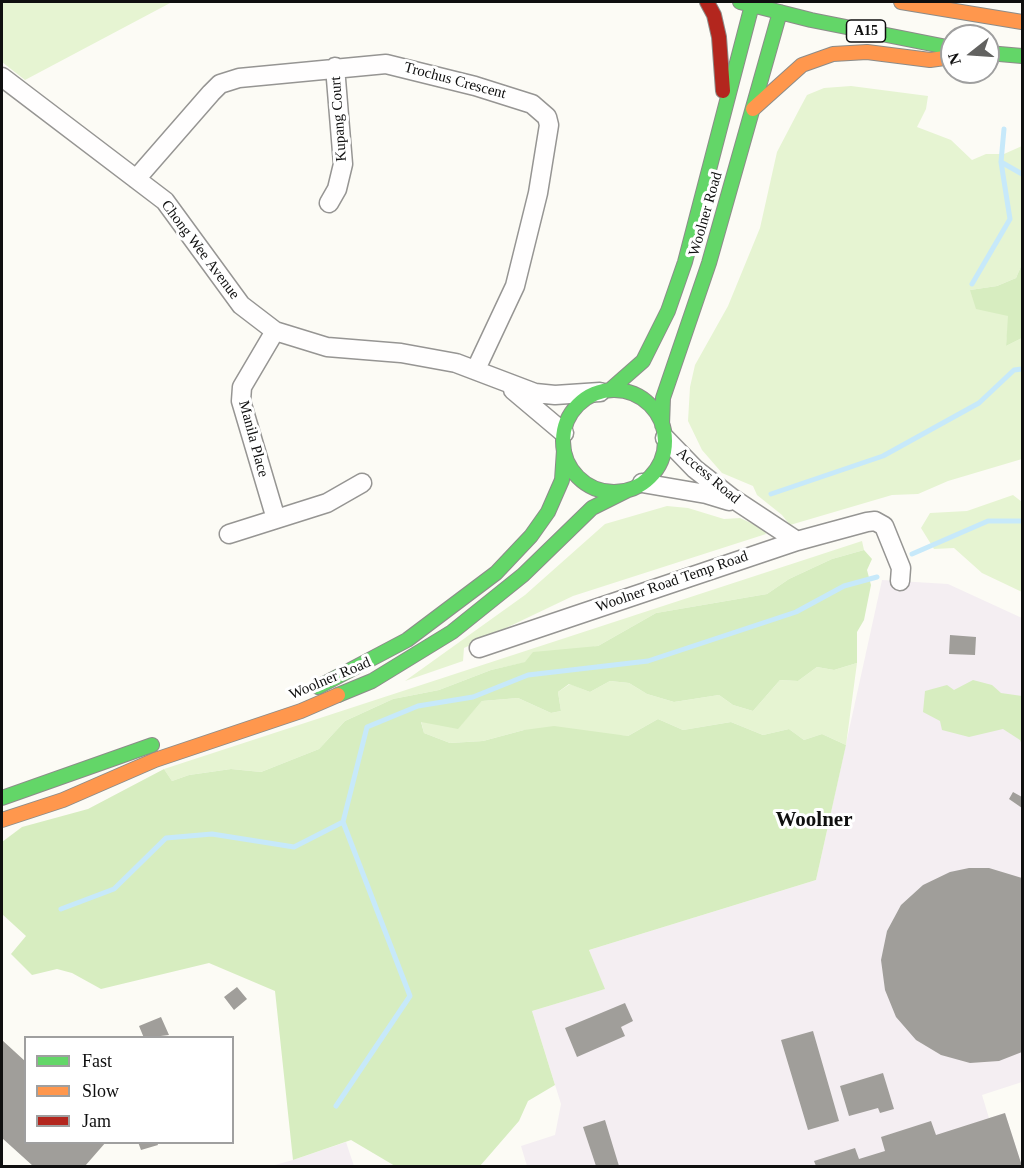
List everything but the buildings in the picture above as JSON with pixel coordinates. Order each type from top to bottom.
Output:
[{"type":"main road","points":[[707,2],[714,15],[722,50],[724,117]]},
{"type":"main road","points":[[901,2],[1023,22]]},
{"type":"main road","name":"Woolner Road","points":[[605,391],[643,361],[660,331],[685,262],[724,117],[748,3]]},
{"type":"main road","name":"A15","points":[[748,3],[781,7],[940,45]]},
{"type":"main road","name":"Woolner Road","points":[[663,431],[663,398],[709,263],[781,7]]},
{"type":"main road","points":[[751,111],[788,75],[802,65],[825,56],[867,52],[930,60],[940,59]]},
{"type":"main road","points":[[1000,54],[1023,56]]},
{"type":"main road","points":[[605,391],[628,392],[643,399],[654,410],[663,431],[660,461],[653,474],[635,486],[614,492],[589,485],[573,471],[564,442],[573,410],[588,397],[605,391]]},
{"type":"main road","name":"Woolner Road","points":[[306,692],[344,675],[407,640],[496,573],[531,536],[548,512],[562,480],[564,442]]},
{"type":"main road","name":"Woolner Road","points":[[2,820],[63,800],[155,760],[301,711],[372,681],[452,632],[523,575],[592,508],[635,486]]},
{"type":"main road","points":[[2,798],[168,739]]},
{"type":"street","name":"Trochus Crescent","points":[[136,179],[220,84],[239,78],[335,67],[386,64],[404,66],[532,104],[548,117],[549,138],[515,286],[476,369]]},
{"type":"street","name":"Kupang Court","points":[[329,203],[337,189],[343,164],[335,67]]},
{"type":"street","name":"Chong Wee Avenue","points":[[2,77],[168,205],[242,305],[275,331],[327,347],[431,357],[476,369],[524,391],[544,395],[605,391]]},
{"type":"street","name":"Manila Place","points":[[275,331],[246,379],[241,401],[276,519]]},
{"type":"street","name":"Chong Wee Avenue","points":[[494,378],[514,391],[564,442]]},
{"type":"street","name":"Access Road","points":[[663,431],[705,477],[752,512],[797,541]]},
{"type":"street","points":[[229,534],[327,503],[362,483]]},
{"type":"street","name":"Access Road","points":[[635,486],[706,494],[752,512]]},
{"type":"street","name":"Woolner Road Temp Road","points":[[479,648],[797,541],[875,520],[884,526],[901,568],[900,581]]},
{"type":"shaded area","points":[[882,580],[948,584],[1022,618],[1022,1082],[982,1095],[989,1118],[1005,1113],[1022,1166],[527,1166],[521,1146],[555,1135],[561,1104],[532,1011],[604,989],[589,950],[816,880]]},
{"type":"shaded area","points":[[346,1142],[354,1166],[271,1166],[293,1160]]},
{"type":"green space","points":[[2,2],[172,2],[25,80],[2,62]]},
{"type":"green space","points":[[851,86],[928,96],[926,109],[917,127],[951,140],[972,160],[986,154],[1004,154],[1022,146],[1022,264],[1016,278],[997,286],[970,290],[1009,316],[1006,346],[1022,338],[1022,459],[948,481],[918,494],[892,495],[790,525],[782,515],[757,495],[753,486],[722,473],[702,450],[688,421],[690,387],[695,365],[728,306],[760,228],[777,152],[800,108],[807,95],[824,88]]},
{"type":"green space","points":[[1022,264],[1022,338],[1006,346],[1008,316],[976,309],[970,290],[997,286],[1016,278]]},
{"type":"green space","points":[[1013,495],[1022,502],[1022,592],[982,573],[954,548],[934,549],[921,528],[930,513],[967,511]]},
{"type":"green space","points":[[667,506],[688,508],[724,519],[740,518],[764,529],[766,534],[573,596],[464,648],[463,661],[405,681],[525,595],[605,524]]},
{"type":"green space","points":[[862,541],[864,550],[832,559],[789,579],[767,594],[656,613],[598,646],[491,670],[439,690],[393,699],[345,721],[319,749],[261,772],[231,769],[189,775],[172,781],[164,769]]},
{"type":"green space","points":[[864,550],[872,559],[867,570],[871,585],[864,620],[857,632],[857,663],[834,670],[817,667],[798,681],[780,680],[753,711],[733,705],[719,695],[674,702],[647,694],[629,683],[610,681],[590,692],[569,684],[558,692],[561,711],[551,713],[518,698],[482,701],[458,729],[421,722],[424,733],[450,743],[483,741],[524,730],[554,726],[628,736],[658,719],[683,730],[731,722],[763,735],[789,729],[804,740],[822,734],[846,745],[816,880],[589,950],[605,989],[532,1011],[555,1085],[528,1101],[519,1121],[480,1166],[395,1166],[351,1140],[293,1160],[275,991],[209,963],[101,989],[72,973],[57,969],[32,975],[11,954],[26,936],[2,914],[2,842],[22,827],[88,809],[164,769],[172,781],[189,775],[231,769],[261,772],[319,749],[345,721],[393,699],[439,690],[491,670],[525,662],[533,652],[598,646],[656,613],[767,594],[789,579],[832,559]]},
{"type":"green space","points":[[857,663],[846,745],[822,734],[804,740],[789,729],[763,735],[731,722],[683,730],[658,719],[628,736],[524,730],[483,741],[450,743],[424,733],[421,721],[458,728],[482,701],[518,698],[551,713],[561,711],[558,692],[570,684],[590,692],[610,681],[629,683],[647,694],[674,702],[719,695],[733,705],[753,711],[780,680],[798,681],[817,667],[834,670]]},
{"type":"green space","points":[[973,680],[992,685],[1001,693],[1022,696],[1022,745],[1020,740],[1003,729],[969,737],[942,730],[940,721],[923,712],[925,691],[947,685],[954,690]]},
{"type":"waterway","points":[[972,284],[1010,219],[1001,162],[1004,129]]},
{"type":"waterway","points":[[1001,162],[1022,174]]},
{"type":"waterway","points":[[771,494],[883,456],[979,403],[1014,370],[1022,369]]},
{"type":"waterway","points":[[912,554],[988,521],[1022,521]]},
{"type":"waterway","points":[[61,909],[114,889],[166,838],[212,834],[294,847],[343,822],[367,727],[418,706],[473,697],[528,675],[648,661],[796,612],[844,586],[877,577]]},
{"type":"waterway","points":[[336,1106],[410,996],[343,822]]},
{"type":"traffic: fast","points":[[740,2],[811,20],[940,46]]},
{"type":"traffic: fast","points":[[610,390],[643,361],[668,311],[685,262],[752,5]]},
{"type":"traffic: fast","points":[[662,425],[663,398],[709,263],[780,12]]},
{"type":"traffic: fast","points":[[1000,54],[1022,56]]},
{"type":"traffic: fast","points":[[614,390],[633,394],[650,405],[661,422],[665,441],[661,460],[650,477],[633,488],[614,492],[595,488],[578,477],[567,460],[563,441],[567,422],[578,405],[595,394],[614,390]]},
{"type":"traffic: fast","points":[[318,687],[407,640],[496,573],[531,536],[548,512],[562,480],[564,450]]},
{"type":"traffic: fast","points":[[338,695],[372,681],[452,632],[523,575],[592,508],[628,490]]},
{"type":"traffic: fast","points":[[2,798],[152,745]]},
{"type":"traffic: slow","points":[[901,2],[1022,22]]},
{"type":"traffic: slow","points":[[753,109],[802,65],[833,54],[867,52],[930,60],[940,59]]},
{"type":"traffic: slow","points":[[2,820],[63,800],[155,760],[301,711],[338,695]]},
{"type":"traffic: jam","points":[[707,2],[714,15],[719,37],[723,91]]},
{"type":"district","name":"Woolner","points":[[814,821]]}]
